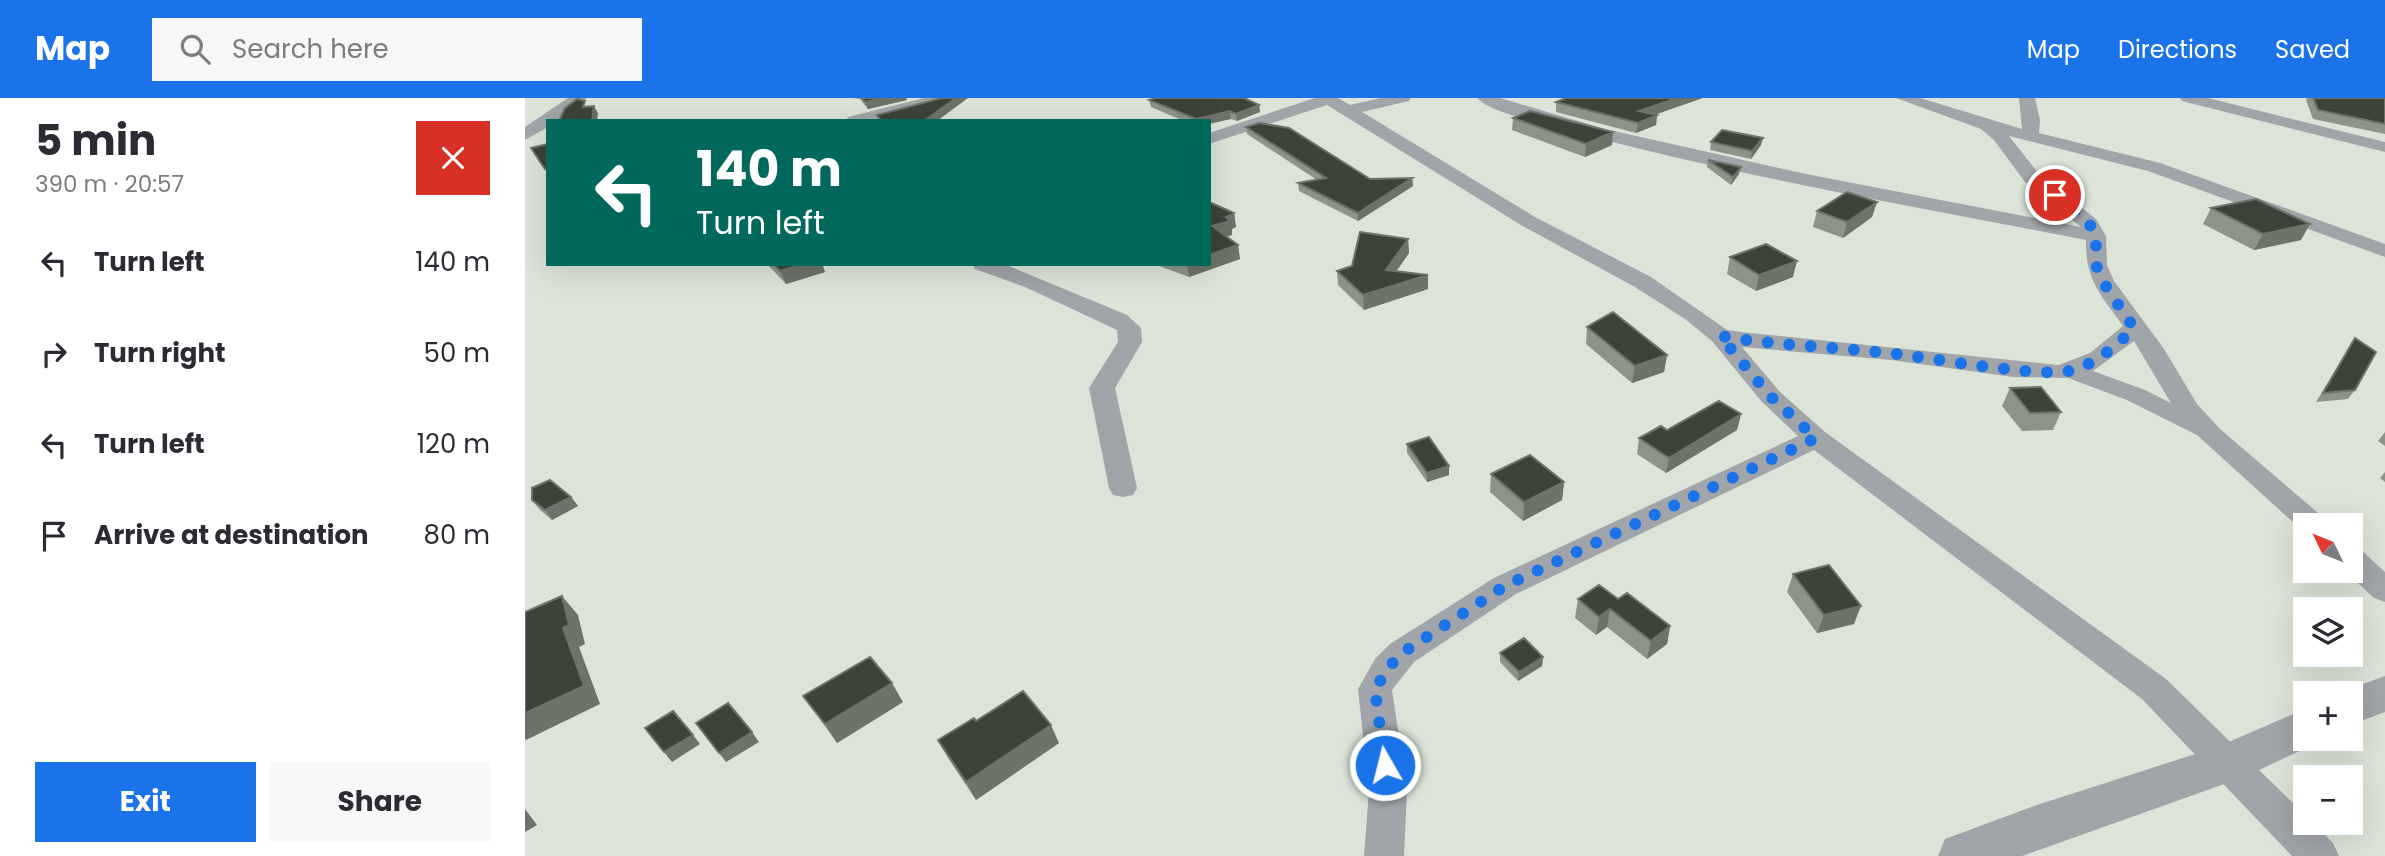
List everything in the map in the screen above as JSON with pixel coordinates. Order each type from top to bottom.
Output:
[{"type":"street","points":[[548,119],[579,98]]},
{"type":"street","points":[[861,119],[943,98]]},
{"type":"street","points":[[1211,138],[1335,102],[1403,98]]},
{"type":"street","points":[[1485,98],[1521,112],[1602,134],[1806,180],[2096,236]]},
{"type":"street","points":[[1904,98],[1987,125],[2154,167],[2385,251]]},
{"type":"street","points":[[2027,98],[2032,120],[2030,136]]},
{"type":"street","points":[[2189,98],[2385,147]]},
{"type":"street","points":[[1335,102],[1528,221],[1669,298],[1720,336],[1771,397],[1816,438],[2154,689],[2319,856]]},
{"type":"street","points":[[525,135],[546,121]]},
{"type":"street","points":[[1987,125],[2000,136],[2032,178],[2077,211],[2096,236],[2096,265],[2099,273],[2134,328],[2152,349],[2187,408],[2211,435],[2300,513]]},
{"type":"street","points":[[989,266],[1033,282],[1119,320],[1129,328],[1130,342],[1102,388],[1123,488]]},
{"type":"street","points":[[2071,371],[2108,352],[2134,328]]},
{"type":"street","points":[[1720,336],[1787,346],[1892,353],[2027,370],[2071,371],[2160,405],[2211,435]]},
{"type":"street","points":[[1390,848],[1388,790],[1375,690],[1387,669],[1402,653],[1505,586],[1816,438]]},
{"type":"street","points":[[2363,570],[2385,590]]},
{"type":"street","points":[[2363,702],[2385,694]]},
{"type":"street","points":[[1963,856],[2037,827],[2228,763],[2293,733]]},
{"type":"building","points":[[862,98],[882,98],[865,102]]},
{"type":"building","points":[[942,98],[956,98],[927,119],[880,119],[877,115]]},
{"type":"building","points":[[1244,98],[1259,105],[1236,114],[1230,111],[1196,119],[1149,100]]},
{"type":"building","points":[[1566,98],[1677,98],[1639,111],[1657,115],[1638,123],[1556,102]]},
{"type":"building","points":[[2313,98],[2385,98],[2385,124],[2318,110]]},
{"type":"building","points":[[577,99],[585,101],[583,107],[594,106],[592,119],[560,119],[565,108]]},
{"type":"building","points":[[1530,111],[1613,132],[1586,144],[1513,118]]},
{"type":"building","points":[[1259,123],[1289,128],[1370,179],[1412,178],[1358,213],[1298,183],[1326,178],[1246,127]]},
{"type":"building","points":[[1722,130],[1763,138],[1752,151],[1711,142]]},
{"type":"building","points":[[546,144],[546,169],[545,169],[531,148]]},
{"type":"building","points":[[1708,160],[1741,167],[1733,177]]},
{"type":"building","points":[[1847,192],[1877,202],[1847,222],[1817,211]]},
{"type":"building","points":[[2256,199],[2310,224],[2263,234],[2211,208]]},
{"type":"building","points":[[1211,203],[1234,213],[1226,217],[1230,221],[1212,226],[1238,245],[1211,254]]},
{"type":"building","points":[[1360,232],[1408,239],[1386,270],[1428,275],[1363,295],[1337,271],[1352,266]]},
{"type":"building","points":[[1766,244],[1797,261],[1759,275],[1730,257]]},
{"type":"building","points":[[775,266],[796,266],[780,271]]},
{"type":"building","points":[[1613,312],[1667,355],[1635,366],[1587,327]]},
{"type":"building","points":[[2355,338],[2376,352],[2355,390],[2323,393]]},
{"type":"building","points":[[2041,387],[2061,412],[2030,413],[2010,388]]},
{"type":"building","points":[[1719,401],[1741,414],[1669,458],[1639,438],[1661,426],[1667,430]]},
{"type":"building","points":[[1429,437],[1449,466],[1427,473],[1407,444]]},
{"type":"building","points":[[1530,455],[1564,482],[1524,502],[1491,474]]},
{"type":"building","points":[[550,480],[571,497],[545,510],[532,500],[532,488]]},
{"type":"building","points":[[1829,565],[1861,606],[1824,615],[1793,574]]},
{"type":"building","points":[[1599,585],[1618,599],[1627,593],[1670,626],[1651,641],[1610,609],[1599,617],[1578,599]]},
{"type":"building","points":[[562,596],[569,625],[563,628],[584,686],[525,713],[525,612]]},
{"type":"building","points":[[1524,638],[1543,657],[1519,672],[1500,653]]},
{"type":"building","points":[[870,657],[892,683],[825,724],[803,696]]},
{"type":"building","points":[[1023,691],[1051,725],[966,782],[938,740],[974,718],[976,721]]},
{"type":"building","points":[[728,703],[752,732],[719,753],[696,723]]},
{"type":"building","points":[[673,711],[693,735],[664,752],[645,728]]},
{"type":"route","points":[[1385,765],[1375,690],[1387,669],[1402,653],[1505,586],[1816,438],[1771,397],[1720,336],[1787,346],[1892,353],[2027,370],[2071,371],[2108,352],[2134,328],[2103,282],[2096,265],[2096,236],[2089,223],[2055,195]]}]
